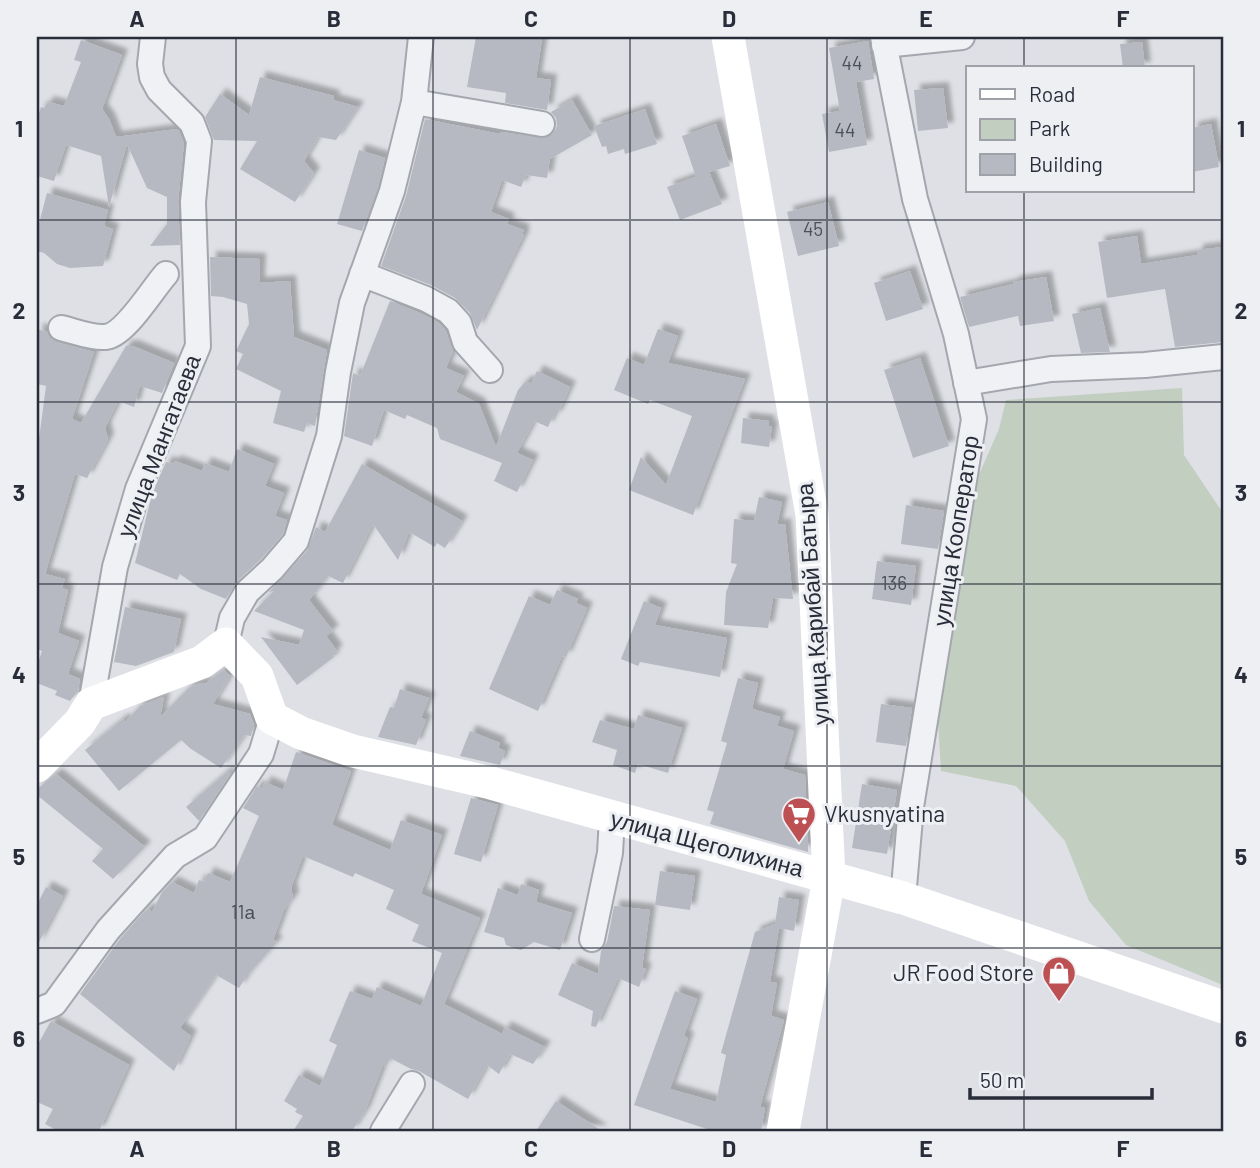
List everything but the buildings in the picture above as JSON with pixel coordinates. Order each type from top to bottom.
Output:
[{"type":"street","name":"улица Мангатаева","points":[[37,766],[80,722],[91,704],[115,567],[138,489],[198,346],[194,202],[200,141],[192,123],[159,90],[152,77],[150,64],[153,37]]},
{"type":"street","points":[[91,704],[202,662],[226,644],[232,618],[247,592],[296,541],[329,436],[352,303],[392,191],[414,102],[421,37]]},
{"type":"street","name":"улица Карибай Батыра","points":[[728,37],[812,515],[829,877],[783,1131]]},
{"type":"street","name":"улица Кооператор","points":[[903,898],[911,807],[974,419],[956,334],[915,199],[883,41],[962,37]]},
{"type":"street","points":[[414,102],[542,124]]},
{"type":"street","points":[[61,328],[104,337],[114,334],[149,299],[158,283],[158,271],[197,282]]},
{"type":"street","points":[[362,274],[426,299],[448,312],[458,323],[465,342],[490,370]]},
{"type":"street","points":[[966,383],[1051,369],[1145,365],[1223,357]]},
{"type":"street","points":[[37,1011],[54,1004],[108,930],[175,856],[205,838],[261,754],[272,718],[257,676],[226,644]]},
{"type":"street","name":"улица Щеголихина","points":[[272,718],[301,733],[353,751],[491,783],[903,898],[1223,1007]]},
{"type":"street","points":[[592,939],[610,853],[612,818]]},
{"type":"street","points":[[383,1131],[412,1084]]},
{"type":"green space","points":[[1182,388],[1184,455],[1223,513],[1223,985],[1126,945],[1089,901],[1065,841],[1016,786],[941,771],[938,720],[977,479],[999,429],[1006,400]]},
{"type":"place","name":"Vkusnyatina","points":[[799,844]]},
{"type":"place","name":"JR Food Store","points":[[1059,1003]]}]
